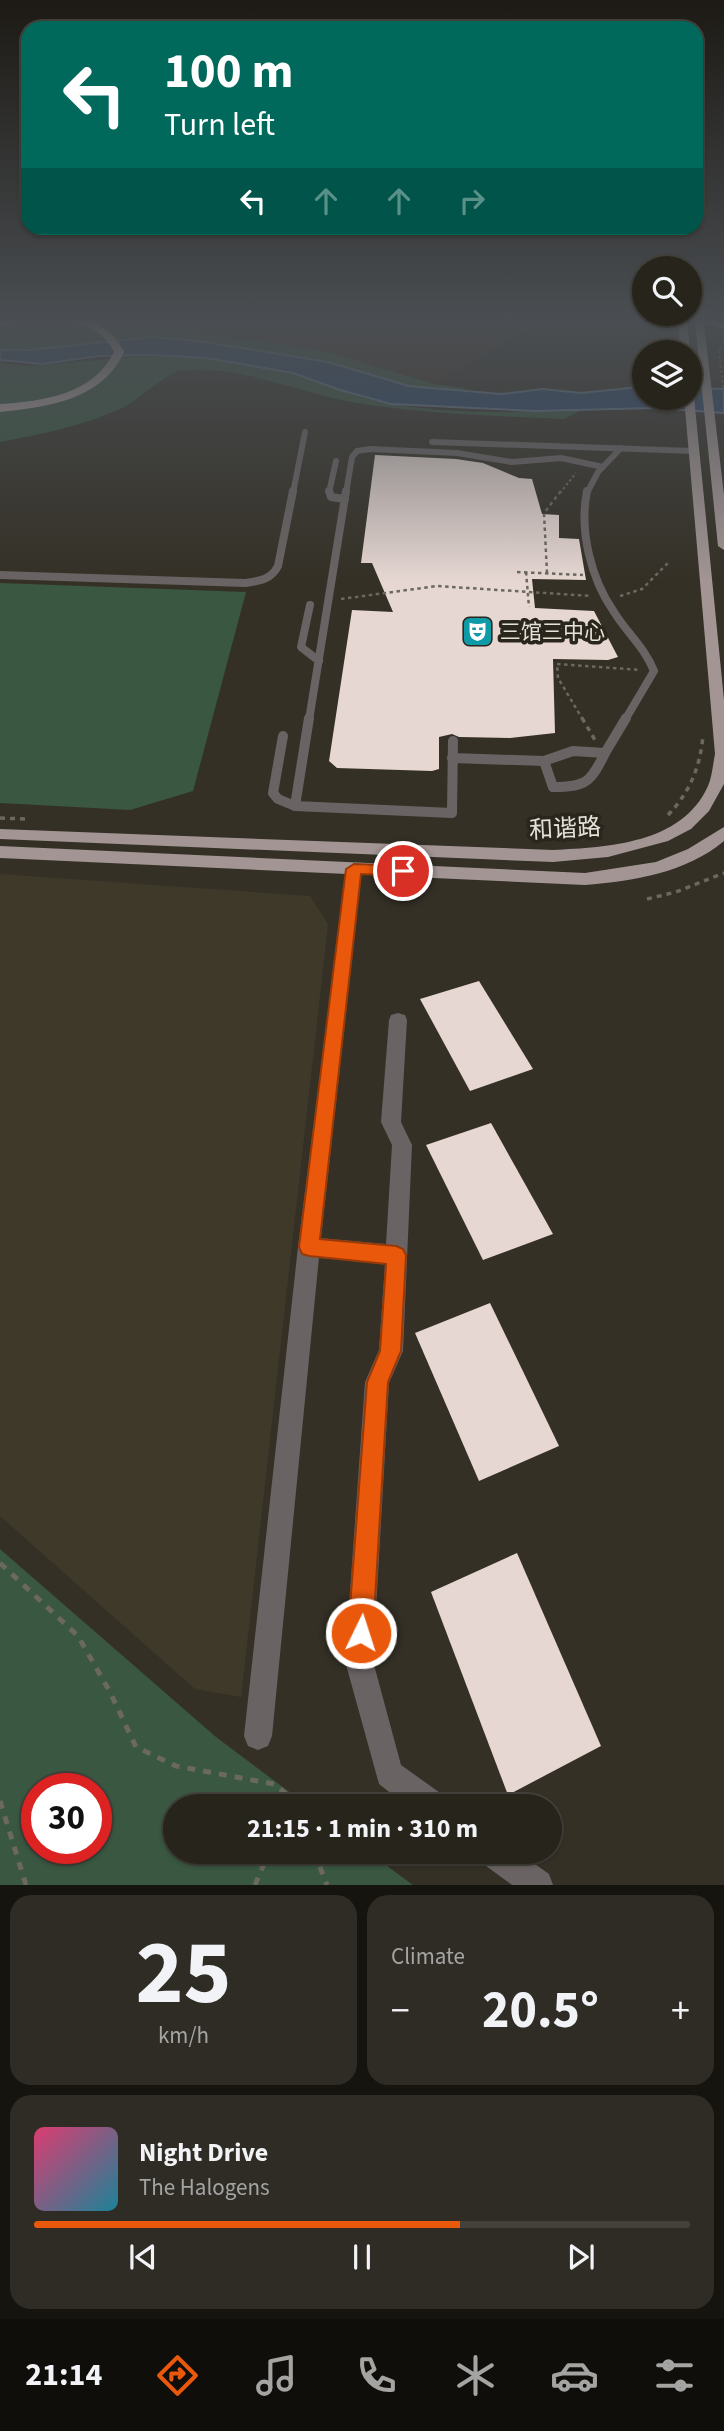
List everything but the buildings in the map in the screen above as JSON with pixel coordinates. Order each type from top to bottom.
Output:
[{"type":"highway","points":[[0,410],[30,405]]},
{"type":"main road","points":[[707,405],[724,547]]},
{"type":"main road","name":"和谐路","points":[[0,834],[553,856],[637,846],[680,830],[708,801],[722,766],[690,410]]},
{"type":"main road","name":"和谐路","points":[[0,852],[586,879],[639,873],[680,859],[715,840],[724,832]]},
{"type":"street","points":[[258,1736],[309,1247],[354,869]]},
{"type":"street","points":[[398,1020],[391,1122],[402,1145],[391,1351],[377,1382],[359,1661],[389,1774],[416,1794]]},
{"type":"street","points":[[309,1247],[396,1255]]},
{"type":"street","points":[[509,1864],[538,1885]]},
{"type":"lane","points":[[0,575],[245,583],[273,576],[278,566],[305,432]]},
{"type":"lane","points":[[432,442],[693,451]]},
{"type":"lane","points":[[544,761],[553,787],[586,786],[593,779],[605,753],[654,671],[649,656],[613,611],[595,575],[587,543],[587,491],[603,467],[621,448]]},
{"type":"lane","points":[[295,806],[352,457],[357,452],[370,449],[457,453],[512,462],[545,458],[603,467]]},
{"type":"lane","points":[[336,461],[329,493],[331,497],[345,499]]},
{"type":"lane","points":[[310,605],[301,647],[319,661]]},
{"type":"lane","points":[[283,736],[273,793],[278,799],[295,806],[452,813],[453,741]]},
{"type":"lane","points":[[452,758],[544,761],[573,751],[605,753]]},
{"type":"path","points":[[547,573],[544,513],[584,463]]},
{"type":"path","points":[[329,600],[437,586],[606,597],[631,596],[648,585],[670,561]]},
{"type":"path","points":[[517,572],[588,575]]},
{"type":"path","points":[[526,572],[529,607]]},
{"type":"path","points":[[593,736],[558,678],[557,664],[654,671]]},
{"type":"path","points":[[647,899],[687,888],[724,873]]},
{"type":"path","points":[[0,1563],[78,1636],[110,1692],[136,1747],[176,1766],[274,1784],[286,1794]]},
{"type":"path","points":[[0,1801],[26,1885]]},
{"type":"path","points":[[255,1885],[264,1864]]},
{"type":"path","points":[[319,1864],[327,1885]]},
{"type":"shaded area","points":[[0,874],[310,896],[328,924],[241,1697],[195,1689],[0,1516]]},
{"type":"green space","points":[[0,405],[127,405],[62,429],[0,442]]},
{"type":"green space","points":[[372,405],[475,412],[580,411],[564,419],[409,410]]},
{"type":"green space","points":[[0,583],[246,592],[193,791],[130,810],[0,803]]},
{"type":"green space","points":[[0,1549],[216,1737],[292,1794],[163,1794],[163,1864],[384,1864],[413,1885],[0,1885]]},
{"type":"water","points":[[411,405],[632,405],[632,409],[536,411]]},
{"type":"water","points":[[702,405],[724,405],[724,413],[682,410],[702,410]]},
{"type":"place","name":"三馆三中心","points":[[477,632]]},
{"type":"route","points":[[361,1633],[377,1382],[391,1351],[396,1255],[309,1247],[354,869],[403,871]]}]
